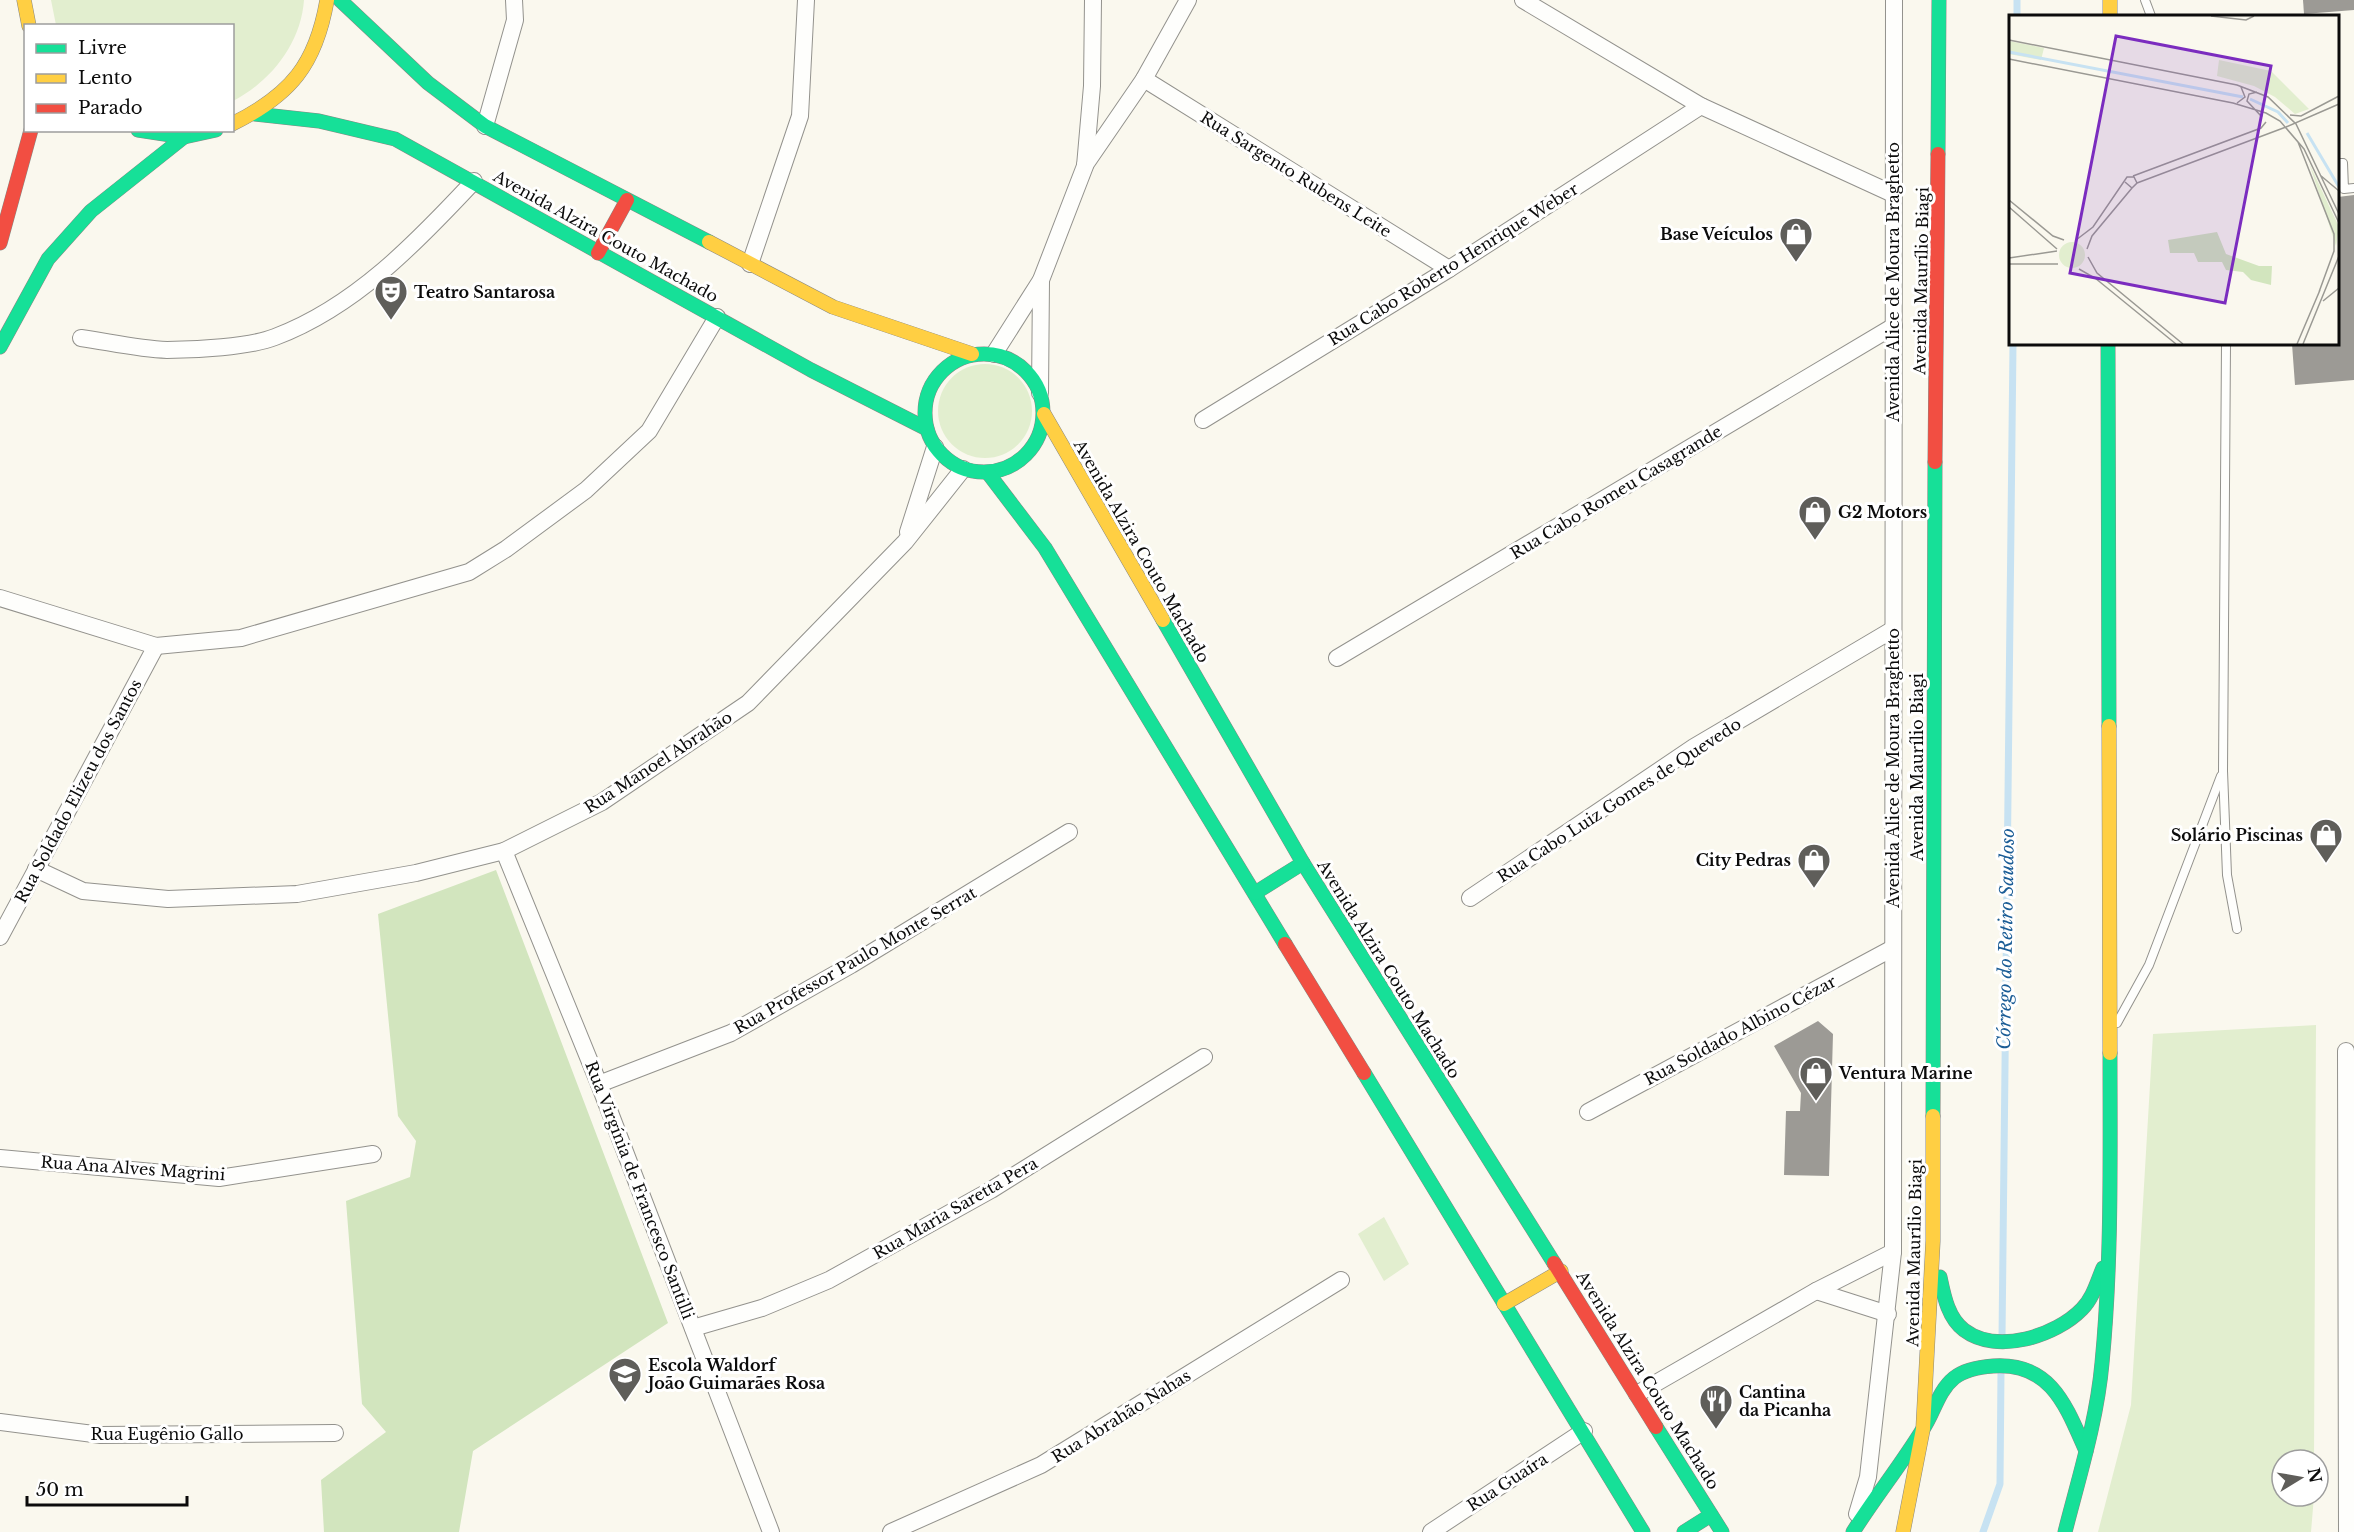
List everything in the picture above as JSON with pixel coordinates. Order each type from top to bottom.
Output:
[{"type":"street","points":[[24,0],[29,24]]},
{"type":"street","points":[[234,123],[255,114],[294,82],[319,39],[327,0]]},
{"type":"street","points":[[340,0],[398,57],[456,108],[485,126],[833,307],[972,354],[994,354],[1009,358],[1033,379],[1040,393]]},
{"type":"street","points":[[485,126],[514,20],[514,0]]},
{"type":"street","points":[[750,264],[800,116],[806,0]]},
{"type":"street","points":[[1085,166],[1092,86],[1094,0]]},
{"type":"street","points":[[994,354],[1041,280],[1085,166],[1144,79],[1188,0]]},
{"type":"street","points":[[1523,0],[1701,106],[1893,194]]},
{"type":"street","name":"Avenida Alice de Moura Braghetto","points":[[1852,1532],[1868,1477],[1888,1314],[1893,1252],[1894,0]]},
{"type":"street","name":"Avenida Maurílio Biagi","points":[[1903,1532],[1923,1430],[1933,1241],[1932,848],[1939,0]]},
{"type":"street","name":"Rua Sargento Rubens Leite","points":[[1144,79],[1449,269]]},
{"type":"street","name":"Rua Cabo Roberto Henrique Weber","points":[[1203,420],[1449,269],[1701,106]]},
{"type":"street","name":"Avenida Alzira Couto Machado","points":[[255,114],[319,121],[395,139],[811,370],[927,429]]},
{"type":"street","points":[[0,243],[30,132]]},
{"type":"street","points":[[151,132],[184,137],[207,132]]},
{"type":"street","points":[[0,347],[48,259],[91,211],[184,137]]},
{"type":"street","points":[[81,338],[166,350],[215,347],[274,338],[336,307],[422,238],[474,181]]},
{"type":"street","points":[[598,253],[627,200]]},
{"type":"street","points":[[972,354],[950,364],[933,382],[925,405],[927,429],[935,447],[943,457],[963,469],[988,473],[1005,469],[1021,460],[1033,448],[1041,432],[1044,414],[1040,393],[1041,280]]},
{"type":"street","points":[[0,598],[156,645],[241,638],[469,572],[506,549],[586,490],[649,430],[717,316]]},
{"type":"street","name":"Rua Cabo Romeu Casagrande","points":[[1337,658],[1894,326]]},
{"type":"street","points":[[2065,1532],[2086,1451],[2102,1365],[2110,1246],[2108,345]]},
{"type":"street","name":"Avenida Alzira Couto Machado","points":[[1044,414],[1303,863],[1561,1271],[1722,1532]]},
{"type":"street","name":"Rua Manoel Abrahão","points":[[905,542],[935,447]]},
{"type":"street","name":"Rua Manoel Abrahão","points":[[36,869],[83,891],[180,898],[297,894],[416,873],[504,850],[602,802],[748,703],[905,542],[963,469]]},
{"type":"street","points":[[988,473],[1045,548],[1504,1304],[1584,1431],[1643,1532]]},
{"type":"street","name":"Rua Cabo Luiz Gomes de Quevedo","points":[[1470,898],[1694,747],[1892,630]]},
{"type":"street","name":"Rua Soldado Elizeu dos Santos","points":[[0,937],[156,645]]},
{"type":"street","name":"Rua Professor Paulo Monte Serrat","points":[[599,1084],[731,1033],[851,965],[1068,832]]},
{"type":"street","name":"Rua Virgínia de Francesco Santilli","points":[[504,850],[599,1084],[771,1532]]},
{"type":"street","points":[[1255,893],[1303,863]]},
{"type":"street","name":"Rua Soldado Albino Cézar","points":[[1588,1112],[1893,948]]},
{"type":"street","points":[[2346,1051],[2347,1532]]},
{"type":"street","name":"Rua Maria Saretta Pera","points":[[693,1328],[762,1308],[829,1280],[991,1190],[1204,1057]]},
{"type":"street","name":"Rua Ana Alves Magrini","points":[[0,1158],[219,1178],[373,1154]]},
{"type":"street","points":[[1933,1241],[1946,1306],[1954,1319],[1975,1338],[2007,1341],[2040,1336],[2064,1326],[2083,1309],[2094,1292],[2110,1246]]},
{"type":"street","points":[[1637,1394],[1816,1291],[1893,1252]]},
{"type":"street","points":[[1504,1304],[1561,1271]]},
{"type":"street","name":"Rua Abrahão Nahas","points":[[891,1532],[1041,1465],[1341,1281]]},
{"type":"street","points":[[1816,1291],[1888,1314]]},
{"type":"street","points":[[1852,1532],[1923,1430],[1953,1380],[1978,1368],[2012,1365],[2042,1375],[2059,1394],[2086,1451]]},
{"type":"street","name":"Rua Eugênio Gallo","points":[[0,1422],[101,1436],[335,1433]]},
{"type":"street","name":"Rua Guaíra","points":[[1431,1532],[1584,1431]]},
{"type":"street","points":[[1684,1532],[1711,1515]]},
{"type":"lane","points":[[2145,0],[2151,15]]},
{"type":"lane","points":[[2339,163],[2343,163],[2344,189],[2354,189]]},
{"type":"lane","points":[[2226,345],[2223,771],[2227,875],[2237,929]]},
{"type":"lane","points":[[2111,1034],[2149,965],[2223,771]]},
{"type":"green space","points":[[51,0],[304,0],[297,32],[281,60],[259,83],[234,100],[234,24],[56,24]]},
{"type":"green space","points":[[985,364],[1003,368],[1018,378],[1028,393],[1032,411],[1028,429],[1018,444],[1003,454],[985,458],[967,454],[952,444],[942,429],[938,411],[942,393],[952,378],[967,368]]},
{"type":"green space","points":[[496,870],[668,1323],[473,1451],[459,1532],[324,1532],[321,1480],[386,1432],[362,1404],[346,1201],[410,1177],[416,1141],[398,1116],[378,914]]},
{"type":"green space","points":[[2316,1025],[2314,1448],[2270,1448],[2270,1508],[2313,1508],[2311,1532],[2098,1532],[2131,1405],[2153,1034]]},
{"type":"green space","points":[[1384,1217],[1409,1264],[1384,1281],[1358,1234]]},
{"type":"building","points":[[2303,0],[2354,0],[2354,10],[2304,14]]},
{"type":"building","points":[[2354,195],[2354,380],[2295,385],[2292,345],[2339,345],[2339,197]]},
{"type":"building","name":"Ventura Marine","points":[[1818,1021],[1833,1034],[1829,1176],[1784,1175],[1786,1111],[1800,1111],[1801,1093],[1774,1046]]},
{"type":"waterway","name":"Córrego do Retiro Saudoso","points":[[2017,0],[2017,15]]},
{"type":"waterway","name":"Córrego do Retiro Saudoso","points":[[2002,1338],[2013,345]]},
{"type":"waterway","name":"Córrego do Retiro Saudoso","points":[[1983,1532],[2000,1484],[2001,1370]]},
{"type":"traffic: fast","points":[[340,0],[428,83],[485,126],[709,242]]},
{"type":"traffic: fast","points":[[1938,154],[1939,0]]},
{"type":"traffic: fast","points":[[255,114],[319,121],[395,139],[811,370],[927,429]]},
{"type":"traffic: fast","points":[[151,132],[184,137],[207,132]]},
{"type":"traffic: fast","points":[[0,347],[48,259],[91,211],[184,137]]},
{"type":"traffic: fast","points":[[2108,345],[2109,726]]},
{"type":"traffic: fast","points":[[984,354],[1007,358],[1026,371],[1039,390],[1043,413],[1039,436],[1026,455],[1007,468],[984,472],[961,468],[942,455],[929,436],[925,413],[929,390],[942,371],[961,358],[984,354]]},
{"type":"traffic: fast","points":[[1933,1116],[1935,462]]},
{"type":"traffic: fast","points":[[988,473],[1045,548],[1285,944]]},
{"type":"traffic: fast","points":[[1163,620],[1303,863],[1554,1263]]},
{"type":"traffic: fast","points":[[1255,893],[1303,863]]},
{"type":"traffic: fast","points":[[2065,1532],[2092,1427],[2102,1363],[2109,1247],[2110,1053]]},
{"type":"traffic: fast","points":[[1364,1073],[1643,1532]]},
{"type":"traffic: fast","points":[[1940,1277],[1948,1306],[1954,1319],[1964,1330],[1977,1337],[1993,1341],[2009,1341],[2042,1334],[2071,1319],[2089,1300],[2103,1268]]},
{"type":"traffic: fast","points":[[1853,1532],[1915,1442],[1944,1389],[1954,1378],[1967,1371],[1993,1366],[2013,1367],[2029,1371],[2043,1379],[2063,1403],[2086,1451]]},
{"type":"traffic: fast","points":[[1656,1427],[1722,1532]]},
{"type":"traffic: fast","points":[[1684,1532],[1711,1515]]},
{"type":"traffic: slow","points":[[24,0],[29,24]]},
{"type":"traffic: slow","points":[[234,123],[270,101],[298,75],[316,42],[327,0]]},
{"type":"traffic: slow","points":[[2110,0],[2110,15]]},
{"type":"traffic: slow","points":[[709,242],[833,307],[972,354]]},
{"type":"traffic: slow","points":[[1044,414],[1163,620]]},
{"type":"traffic: slow","points":[[2109,726],[2110,1053]]},
{"type":"traffic: slow","points":[[1903,1532],[1923,1429],[1933,1241],[1933,1116]]},
{"type":"traffic: slow","points":[[1504,1304],[1561,1271]]},
{"type":"traffic: jam","points":[[0,243],[30,132]]},
{"type":"traffic: jam","points":[[1935,462],[1938,154]]},
{"type":"traffic: jam","points":[[598,253],[627,200]]},
{"type":"traffic: jam","points":[[1285,944],[1364,1073]]},
{"type":"traffic: jam","points":[[1554,1263],[1656,1427]]},
{"type":"place","name":"Base Veículos","points":[[1796,263]]},
{"type":"place","name":"Teatro Santarosa","points":[[391,321]]},
{"type":"place","name":"G2 Motors","points":[[1815,541]]},
{"type":"place","name":"Solário Piscinas","points":[[2326,864]]},
{"type":"place","name":"City Pedras","points":[[1814,889]]},
{"type":"place","name":"Ventura Marine","points":[[1816,1102]]},
{"type":"place","name":"Escola Waldorf João Guimarães Rosa","points":[[625,1403]]},
{"type":"place","name":"Cantina da Picanha","points":[[1716,1430]]}]
